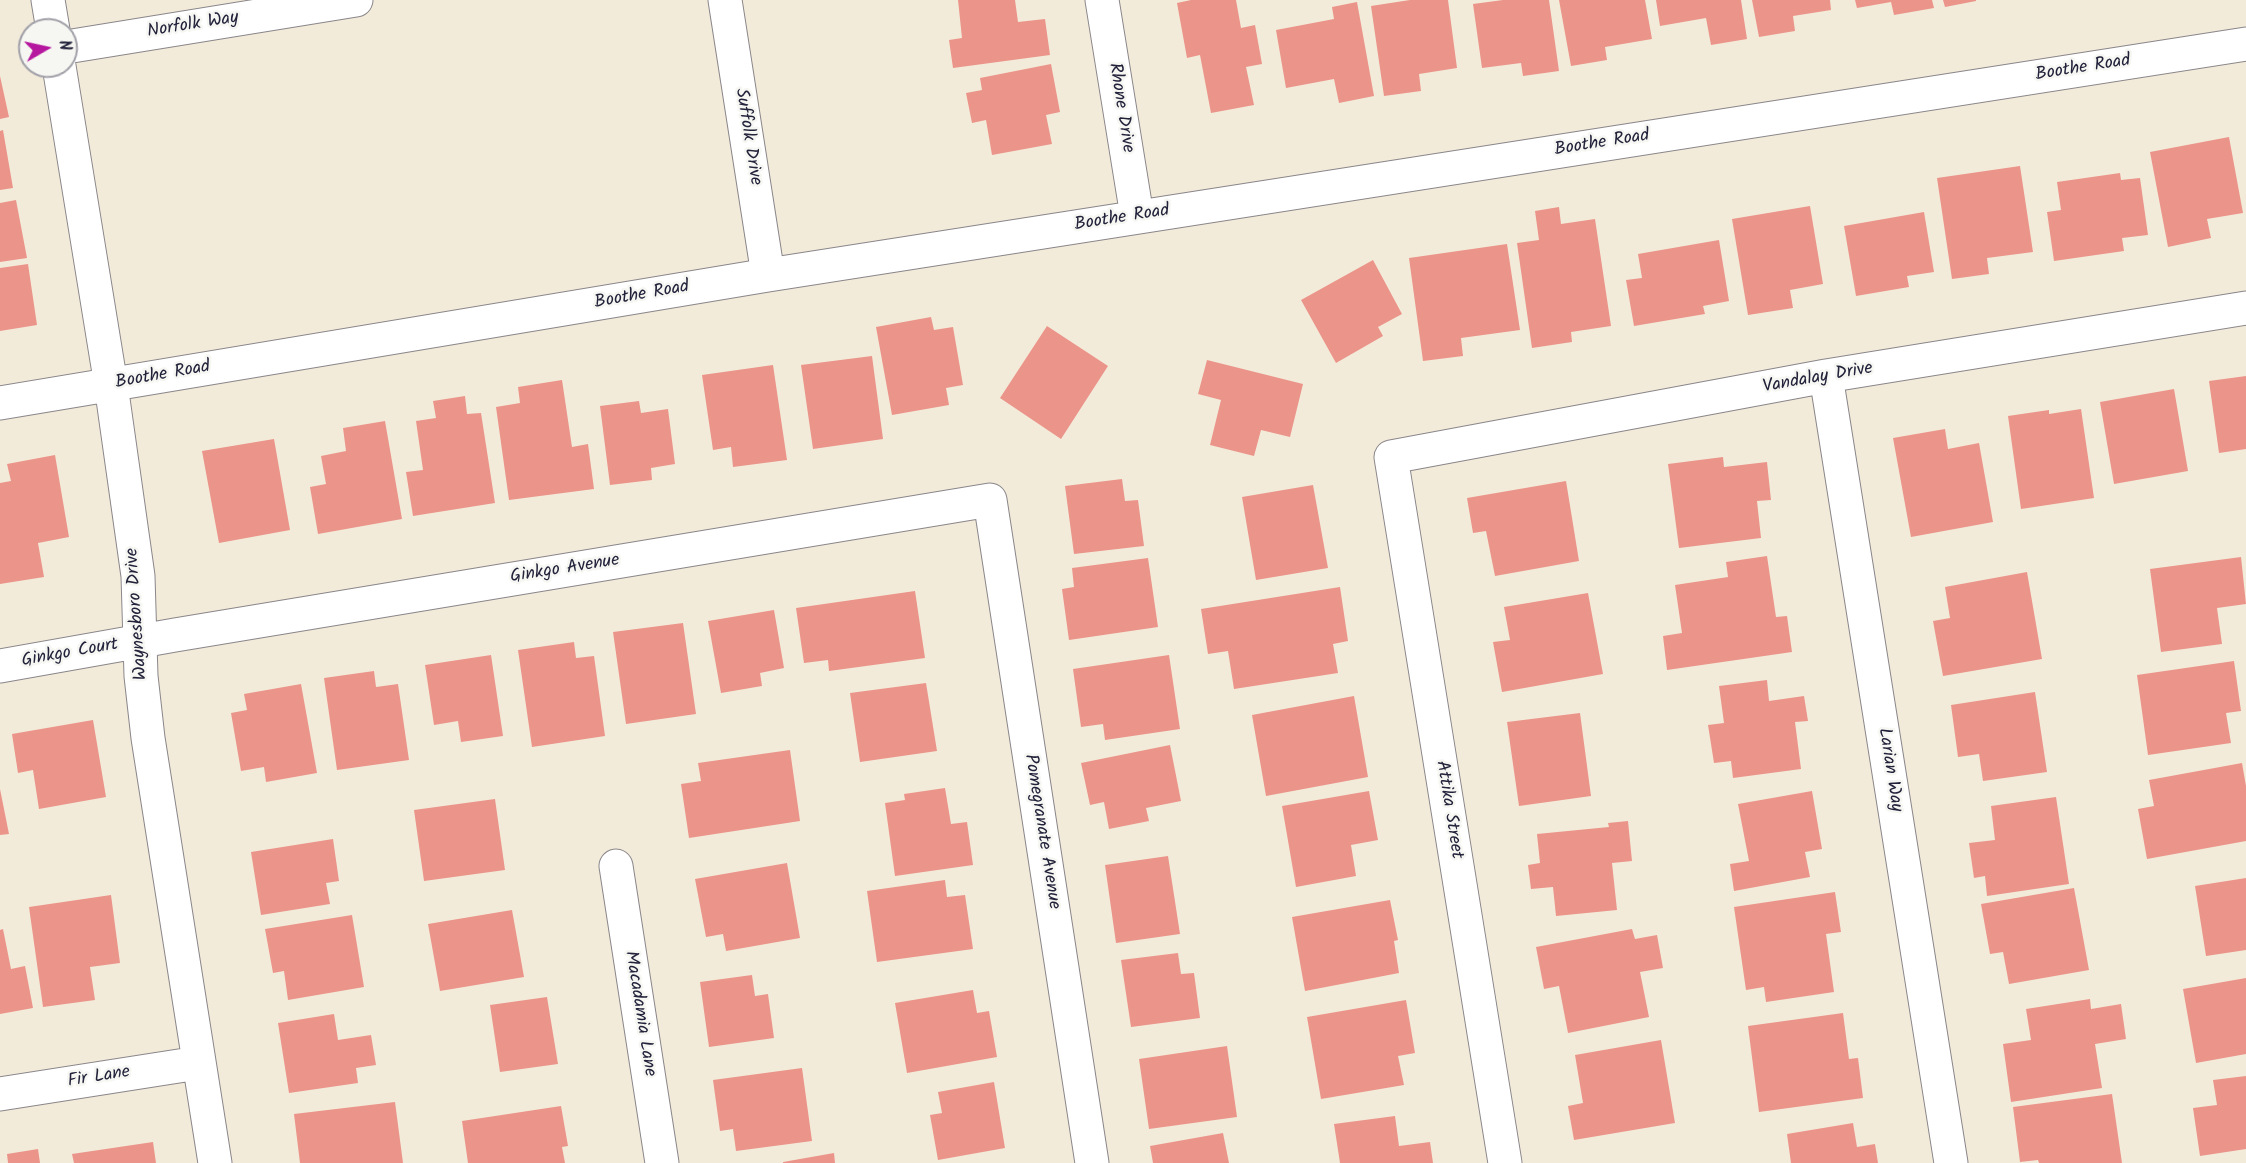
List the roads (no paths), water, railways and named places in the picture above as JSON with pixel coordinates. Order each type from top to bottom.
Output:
[{"type":"street","points":[[48,0],[51,18]]},
{"type":"street","name":"Norfolk Way","points":[[78,44],[356,0]]},
{"type":"street","name":"Suffolk Drive","points":[[725,0],[768,275]]},
{"type":"street","name":"Rhone Drive","points":[[1102,0],[1137,216]]},
{"type":"street","name":"Boothe Road","points":[[0,403],[1137,216],[2246,44]]},
{"type":"street","name":"Waynesboro Drive","points":[[60,78],[111,385],[138,576],[141,676],[148,738],[215,1163]]},
{"type":"street","name":"Vandalay Drive","points":[[1391,457],[1826,376],[2246,308]]},
{"type":"street","name":"Larian Way","points":[[1826,376],[1951,1163]]},
{"type":"street","name":"Attika Street","points":[[1391,457],[1504,1163]]},
{"type":"street","name":"Ginkgo Avenue","points":[[140,642],[990,500]]},
{"type":"street","name":"Pomegranate Avenue","points":[[990,500],[1092,1163]]},
{"type":"street","name":"Ginkgo Court","points":[[0,666],[140,642]]},
{"type":"street","name":"Macadamia Lane","points":[[616,866],[662,1163]]},
{"type":"street","name":"Fir Lane","points":[[0,1094],[198,1063]]}]
